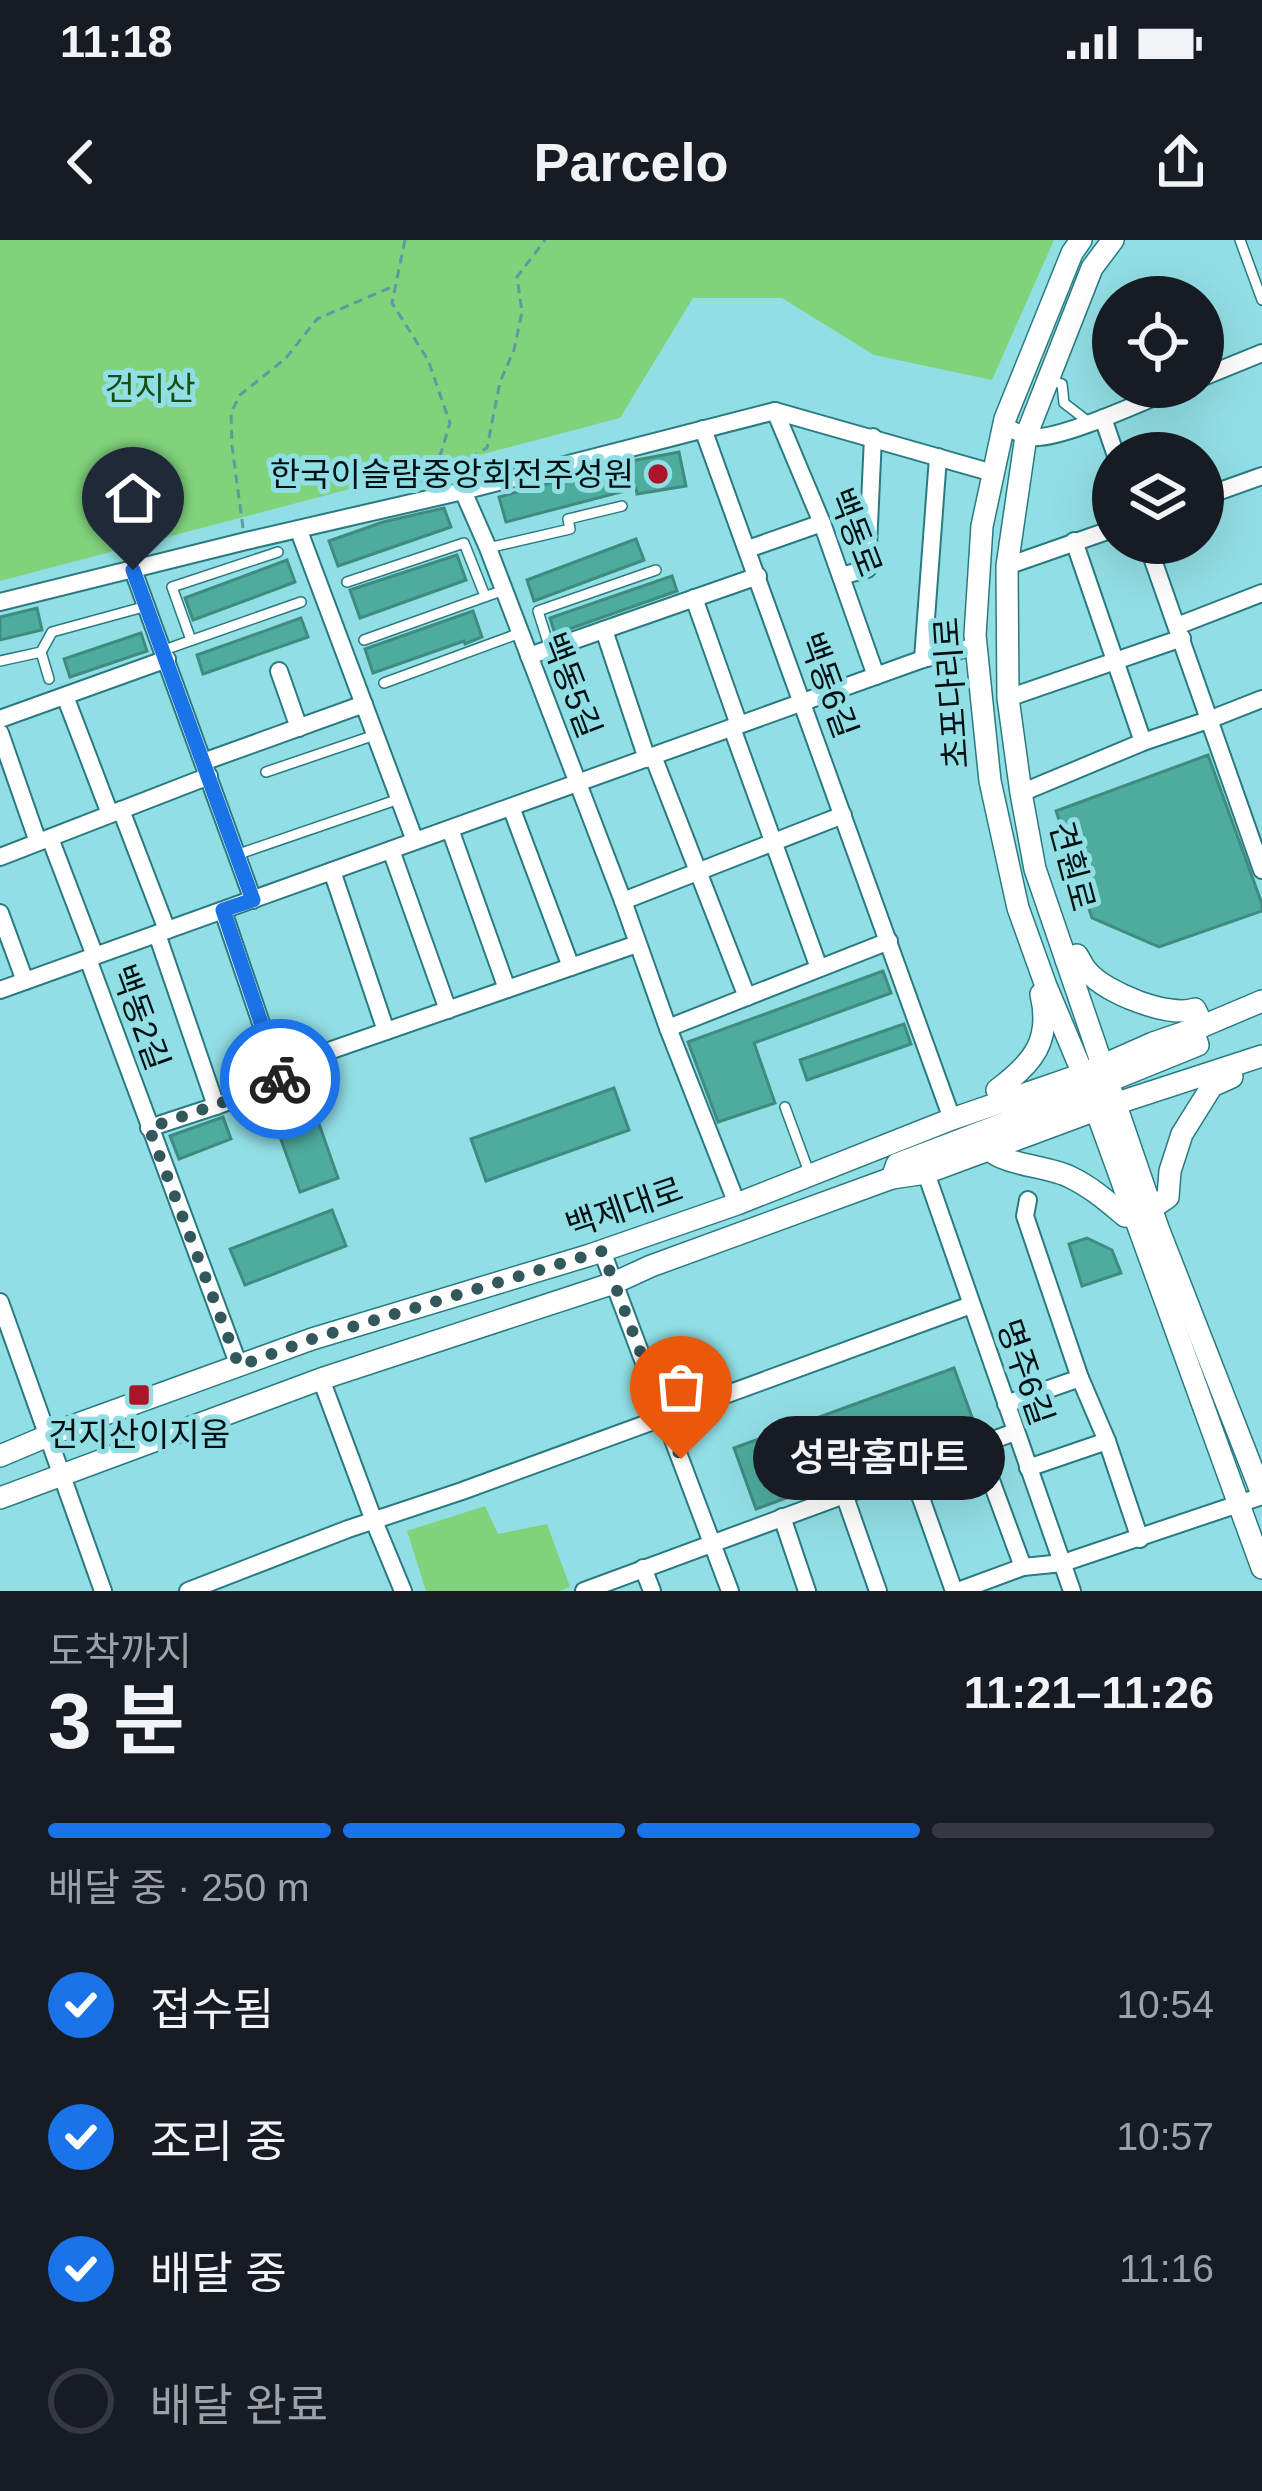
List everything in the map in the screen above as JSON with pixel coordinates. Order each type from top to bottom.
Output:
[{"type":"street","name":"초포다리로","points":[[1081,240],[1004,426],[982,526],[975,635],[989,781],[1018,908],[1046,986],[1100,1087],[1143,1210],[1180,1344],[1255,1498]]},
{"type":"street","name":"견훤로","points":[[1100,1087],[1066,960],[1035,869],[1021,794],[1008,698],[1007,566],[1026,436],[1092,268],[1113,240]]},
{"type":"street","points":[[1224,368],[1262,353]]},
{"type":"street","points":[[1004,426],[1038,438],[1126,408]]},
{"type":"street","points":[[0,602],[775,411],[993,473]]},
{"type":"street","name":"백동로","points":[[775,411],[822,523],[876,676]]},
{"type":"street","points":[[1096,420],[1103,432]]},
{"type":"street","name":"백동6길","points":[[703,429],[952,1119]]},
{"type":"street","points":[[841,576],[867,568],[873,437]]},
{"type":"street","name":"백동로","points":[[923,659],[938,457]]},
{"type":"street","points":[[1224,490],[1262,476]]},
{"type":"street","name":"백동5길","points":[[463,491],[737,1204]]},
{"type":"street","points":[[748,549],[822,523]]},
{"type":"street","points":[[298,531],[415,842]]},
{"type":"street","points":[[1007,566],[1092,536]]},
{"type":"street","points":[[1075,541],[1143,742]]},
{"type":"street","points":[[1155,564],[1257,833],[1262,870]]},
{"type":"street","points":[[133,570],[253,900]]},
{"type":"street","points":[[529,656],[758,576]]},
{"type":"street","points":[[1008,698],[1115,660],[1262,593]]},
{"type":"street","points":[[694,598],[819,968]]},
{"type":"street","points":[[604,630],[650,758],[747,997]]},
{"type":"street","points":[[0,990],[923,659],[977,646]]},
{"type":"street","points":[[0,719],[165,654]]},
{"type":"street","points":[[279,671],[299,728]]},
{"type":"street","points":[[65,696],[162,932],[215,1106]]},
{"type":"street","points":[[1021,794],[1143,742],[1262,699]]},
{"type":"street","points":[[0,857],[364,704]]},
{"type":"street","points":[[0,733],[92,957]]},
{"type":"street","points":[[511,807],[571,967]]},
{"type":"street","points":[[623,901],[844,814]]},
{"type":"street","points":[[450,829],[507,989]]},
{"type":"street","points":[[391,850],[448,1010]]},
{"type":"street","points":[[332,872],[386,1031]]},
{"type":"street","points":[[149,1128],[281,1082],[223,910]]},
{"type":"street","points":[[0,913],[25,981]]},
{"type":"street","points":[[668,1028],[889,941]]},
{"type":"street","points":[[277,1069],[637,944]]},
{"type":"street","points":[[1066,960],[1077,955],[1090,975],[1131,1000],[1185,1012],[1196,1009],[1198,1028]]},
{"type":"street","name":"백동2길","points":[[92,957],[149,1128],[239,1366]]},
{"type":"street","points":[[1003,1103],[997,1090],[1027,1068],[1040,1045],[1046,1017],[1040,989],[1046,986]]},
{"type":"street","name":"백제대로","points":[[0,1498],[321,1378],[614,1283],[892,1178],[926,1173],[989,1149],[1100,1087],[1154,1042],[1262,1000]]},
{"type":"street","name":"백제대로","points":[[0,1456],[312,1339],[602,1251],[737,1204],[952,1119],[1003,1103],[1262,1056]]},
{"type":"street","points":[[989,1149],[996,1157],[1066,1175],[1125,1216],[1143,1210],[1168,1197],[1170,1171],[1182,1134],[1212,1086],[1232,1077],[1227,1065]]},
{"type":"street","points":[[892,1178],[897,1164],[1100,1087]]},
{"type":"street","name":"명주6길","points":[[926,1173],[1072,1591]]},
{"type":"street","points":[[1028,1200],[1025,1216],[1140,1539]]},
{"type":"street","points":[[1143,1210],[1255,1498],[1262,1568]]},
{"type":"street","points":[[602,1251],[730,1591]]},
{"type":"street","points":[[0,1301],[103,1591]]},
{"type":"street","points":[[188,1591],[971,1305]]},
{"type":"street","points":[[321,1378],[403,1591]]},
{"type":"street","points":[[1006,1404],[1080,1378]]},
{"type":"street","points":[[584,1591],[1015,1432]]},
{"type":"street","points":[[1028,1468],[1107,1441]]},
{"type":"street","points":[[978,1445],[1023,1567]]},
{"type":"street","points":[[911,1470],[956,1591],[990,1586],[1023,1567],[1063,1563],[1255,1498]]},
{"type":"street","points":[[844,1495],[878,1591]]},
{"type":"street","points":[[782,1517],[807,1591]]},
{"type":"street","points":[[644,1568],[652,1591]]},
{"type":"lane","points":[[1240,240],[1262,300]]},
{"type":"lane","points":[[1048,380],[1061,384],[1064,403],[1096,420]]},
{"type":"lane","points":[[488,548],[570,529],[568,519],[622,506]]},
{"type":"lane","points":[[347,582],[464,543],[484,596]]},
{"type":"lane","points":[[190,640],[172,587],[278,552]]},
{"type":"lane","points":[[550,649],[538,611],[656,570]]},
{"type":"lane","points":[[364,640],[504,590]]},
{"type":"lane","points":[[165,654],[190,640],[301,602]]},
{"type":"lane","points":[[49,679],[41,652],[52,632],[148,605]]},
{"type":"lane","points":[[384,683],[520,633]]},
{"type":"lane","points":[[0,661],[41,652]]},
{"type":"lane","points":[[266,772],[375,735]]},
{"type":"lane","points":[[236,855],[399,799]]},
{"type":"lane","points":[[784,1107],[810,1175]]},
{"type":"path","points":[[405,240],[392,303],[428,360],[450,422],[440,456],[422,466],[417,478],[435,497]]},
{"type":"path","points":[[440,456],[461,462],[487,448],[500,382],[514,350],[522,312],[517,277],[545,240]]},
{"type":"path","points":[[246,541],[232,446],[232,413],[240,395],[286,358],[317,320],[394,286]]},
{"type":"green space","name":"건지산","points":[[0,240],[1054,240],[992,380],[874,355],[782,298],[693,298],[620,418],[0,581]]},
{"type":"green space","points":[[485,1506],[498,1534],[547,1524],[570,1587],[559,1591],[426,1591],[407,1531]]},
{"type":"building","points":[[679,452],[686,486],[637,494],[636,488],[506,522],[499,497]]},
{"type":"building","points":[[444,508],[451,527],[338,566],[329,541]]},
{"type":"building","points":[[636,539],[644,560],[534,601],[527,580]]},
{"type":"building","points":[[457,555],[466,580],[360,618],[350,590]]},
{"type":"building","points":[[287,560],[295,582],[193,620],[185,598]]},
{"type":"building","points":[[672,576],[677,591],[555,634],[550,618]]},
{"type":"building","points":[[37,608],[42,630],[0,640],[0,617]]},
{"type":"building","points":[[473,611],[482,637],[373,673],[365,649]]},
{"type":"building","points":[[301,618],[308,637],[203,674],[197,655]]},
{"type":"building","points":[[141,633],[147,651],[70,677],[64,659]]},
{"type":"building","points":[[1208,755],[1262,911],[1159,947],[1092,918],[1056,811]]},
{"type":"building","points":[[883,971],[891,993],[754,1043],[775,1103],[718,1122],[688,1042]]},
{"type":"building","points":[[904,1024],[911,1044],[807,1080],[800,1060]]},
{"type":"building","points":[[304,1081],[338,1178],[300,1192],[267,1101]]},
{"type":"building","points":[[614,1088],[629,1130],[486,1181],[471,1139]]},
{"type":"building","points":[[223,1117],[231,1139],[179,1159],[170,1136]]},
{"type":"building","points":[[332,1210],[346,1246],[245,1285],[230,1249]]},
{"type":"building","points":[[1087,1238],[1112,1250],[1121,1273],[1082,1286],[1069,1244]]},
{"type":"building","points":[[954,1368],[976,1428],[756,1509],[734,1448]]},
{"type":"way so far","points":[[280,1079],[149,1128],[239,1366],[312,1339],[602,1251],[681,1459]]},
{"type":"place","name":"한국이슬람중앙회전주성원","points":[[658,474]]},
{"type":"place","name":"건지산이지움","points":[[139,1395]]},
{"type":"place","name":"성락홈마트","points":[[681,1459]]},
{"type":"route","points":[[133,570],[253,900],[223,910],[280,1079]]}]
